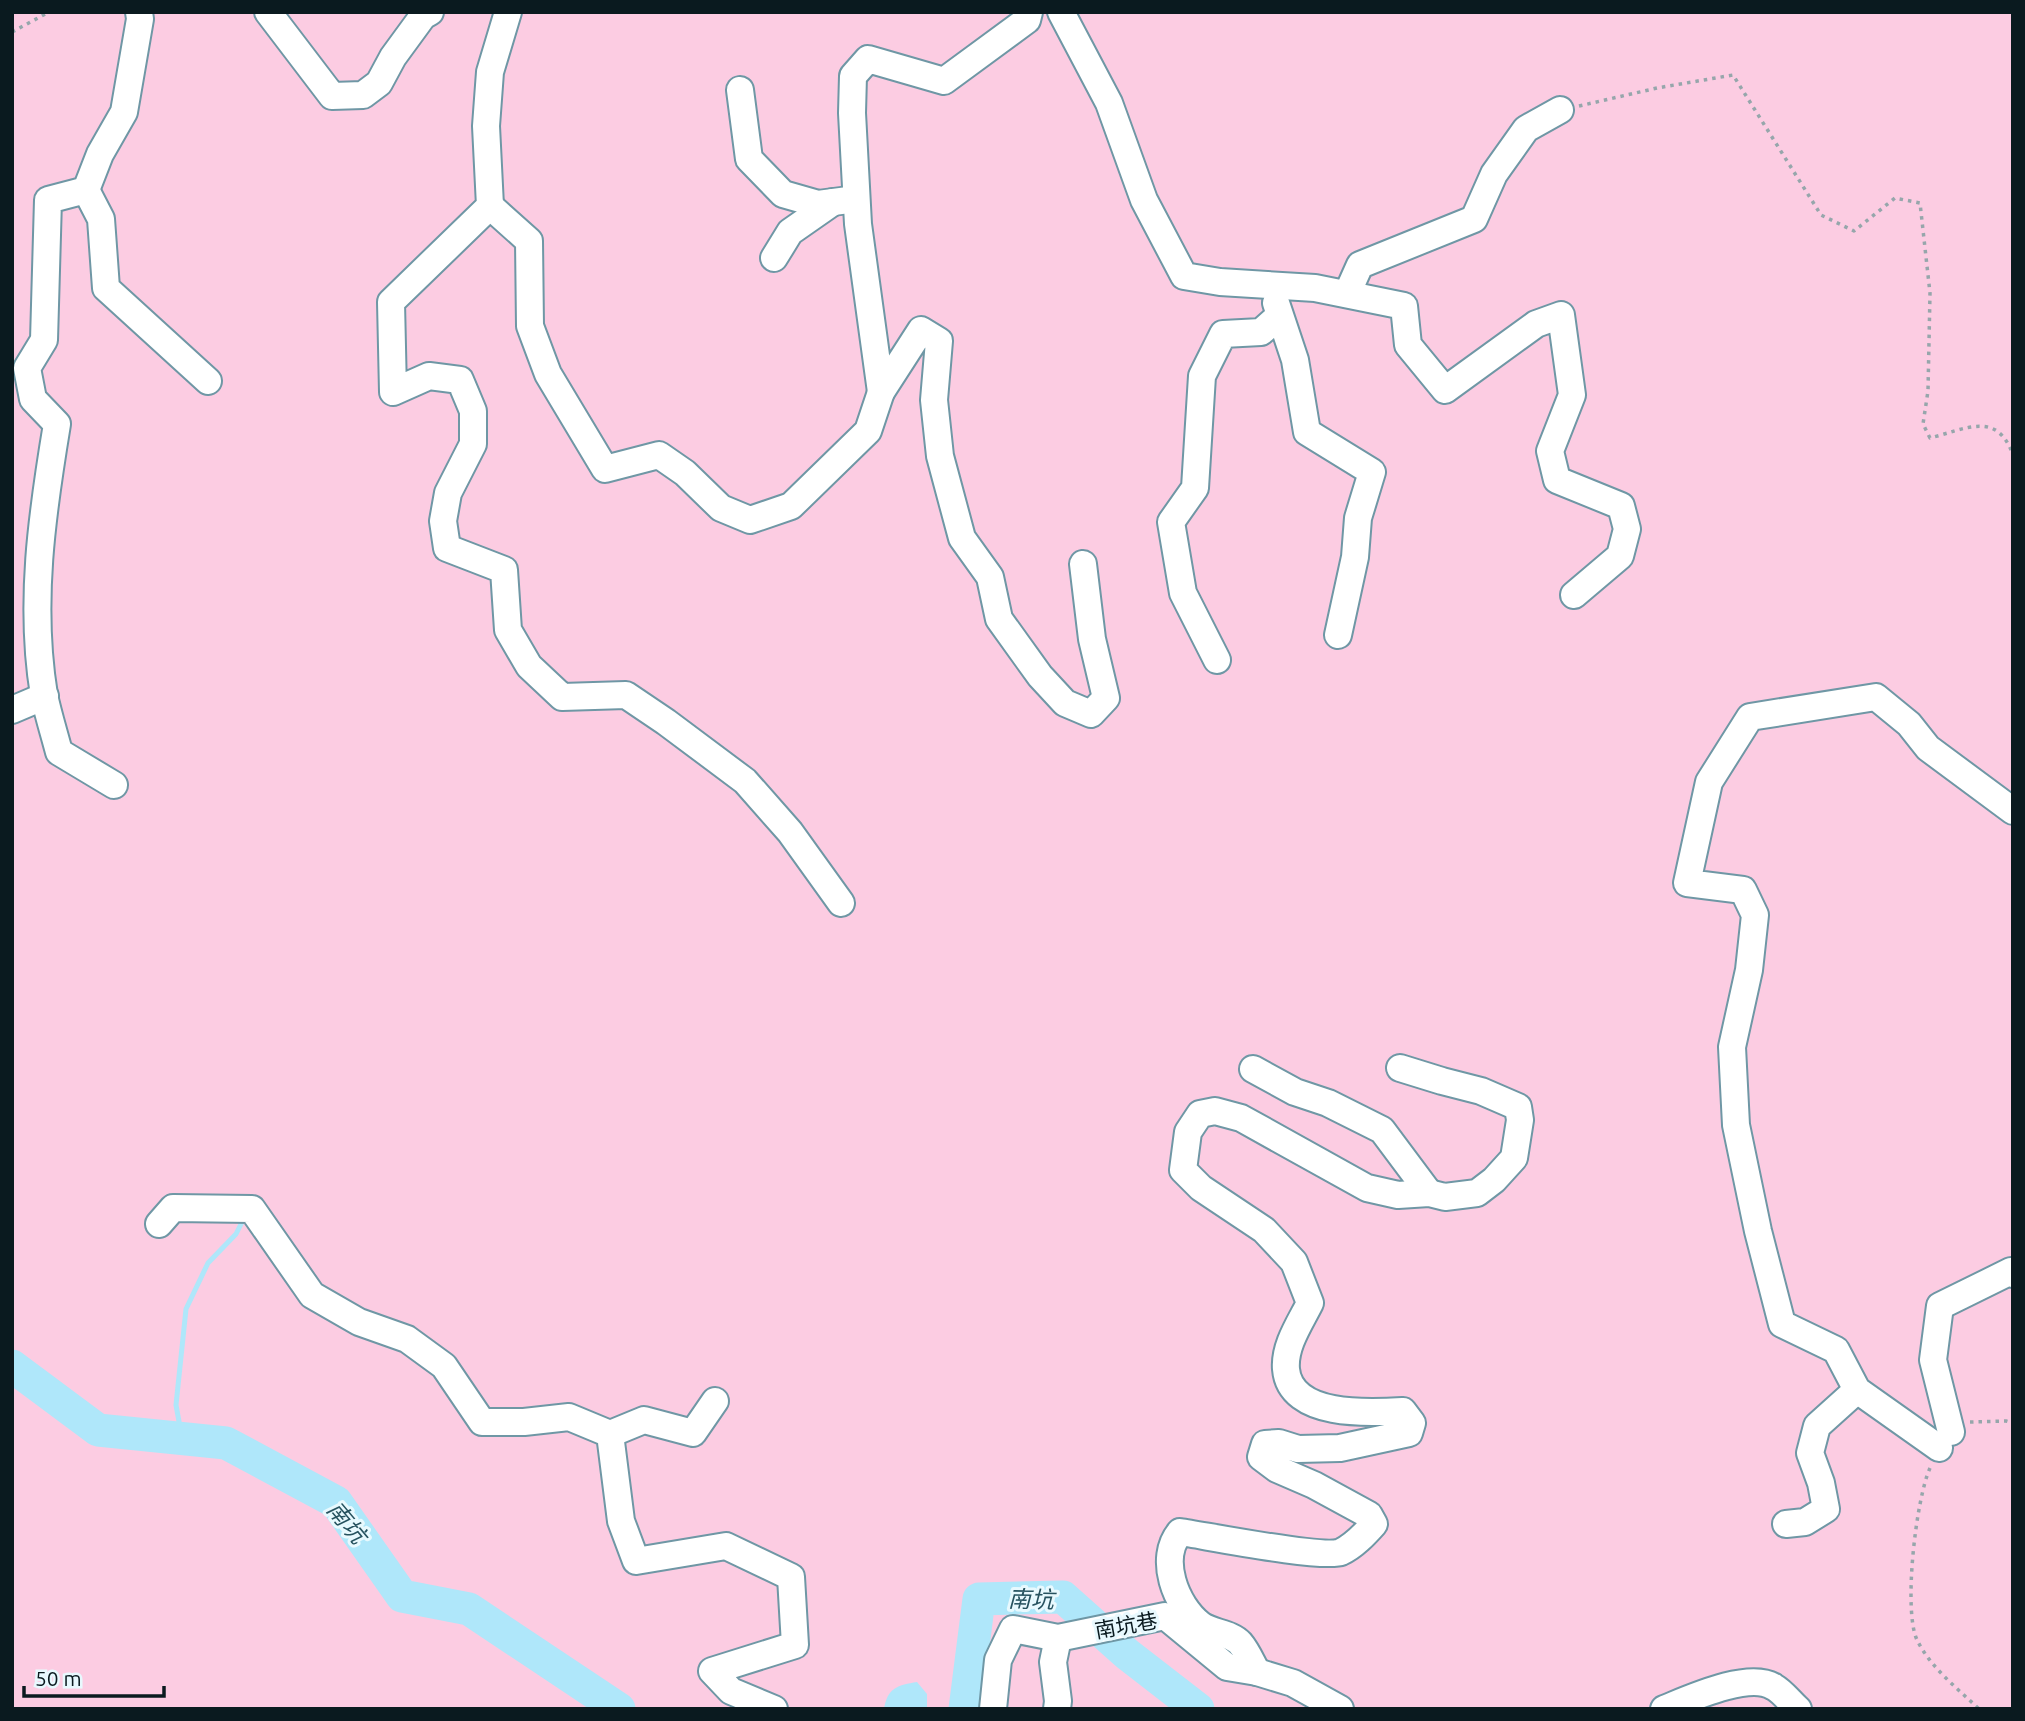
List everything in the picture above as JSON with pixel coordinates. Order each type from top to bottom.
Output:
[{"type":"street","points":[[139,12],[124,113],[100,154],[86,190],[101,219],[106,288],[208,381]]},
{"type":"street","points":[[268,12],[332,96],[363,95],[379,83],[393,57],[430,12]]},
{"type":"street","points":[[508,12],[490,72],[486,126],[489,206],[529,241],[530,326],[548,374],[605,469],[659,455],[685,473],[721,508],[750,520],[791,506],[867,431],[881,393],[921,330],[939,341],[934,400],[940,456],[962,538],[990,577],[999,619],[1040,676],[1065,703],[1091,714],[1106,698],[1092,639],[1083,564]]},
{"type":"street","points":[[881,393],[858,223],[845,201],[853,76],[868,60],[944,80],[1027,20],[1029,12]]},
{"type":"street","points":[[1061,12],[1109,103],[1144,200],[1184,276],[1220,282],[1315,288],[1404,306],[1408,345],[1444,390],[1536,324],[1561,315],[1572,395],[1550,450],[1557,480],[1621,506],[1627,529],[1620,556],[1574,595]]},
{"type":"street","points":[[740,90],[749,159],[783,194],[818,204],[845,201]]},
{"type":"street","points":[[1347,294],[1360,265],[1474,219],[1494,174],[1526,129],[1560,110]]},
{"type":"street","points":[[86,190],[48,200],[44,340],[27,368],[33,399],[57,424],[43,509],[37,586],[38,645],[45,696],[59,752],[114,785]]},
{"type":"street","points":[[774,258],[790,232],[845,201]]},
{"type":"street","points":[[489,206],[391,302],[393,392],[429,376],[460,380],[473,411],[473,444],[448,493],[443,521],[447,548],[504,570],[508,630],[529,666],[562,697],[626,695],[666,722],[745,781],[790,832],[841,903]]},
{"type":"street","points":[[1272,285],[1279,316],[1295,360],[1307,432],[1372,472],[1358,518],[1355,557],[1338,635]]},
{"type":"street","points":[[1217,660],[1183,593],[1171,522],[1195,488],[1202,376],[1223,334],[1261,332],[1279,316]]},
{"type":"street","points":[[12,710],[45,696]]},
{"type":"street","points":[[1945,1440],[1857,1390],[1836,1350],[1782,1324],[1758,1231],[1737,1125],[1732,1047],[1749,970],[1755,915],[1743,890],[1687,883],[1709,782],[1750,718],[1876,697],[1909,724],[1928,748],[2013,811]]},
{"type":"street","points":[[1257,1672],[1239,1642],[1201,1625],[1181,1601],[1169,1569],[1171,1543],[1180,1532],[1307,1553],[1339,1553],[1362,1538],[1374,1524],[1369,1515],[1314,1485],[1277,1469],[1261,1457],[1265,1444],[1279,1443],[1298,1449],[1340,1448],[1409,1433],[1412,1423],[1404,1411],[1352,1413],[1311,1402],[1294,1389],[1286,1370],[1289,1345],[1310,1303],[1294,1262],[1264,1230],[1201,1188],[1183,1170],[1188,1132],[1200,1114],[1215,1111],[1241,1118],[1367,1188],[1398,1195],[1429,1193],[1445,1197],[1477,1193],[1494,1180],[1514,1158],[1520,1120],[1518,1107],[1481,1091],[1400,1068]]},
{"type":"street","points":[[1253,1069],[1295,1092],[1328,1103],[1382,1130],[1429,1193]]},
{"type":"street","points":[[159,1224],[173,1209],[252,1209],[312,1295],[359,1322],[407,1339],[444,1366],[482,1422],[524,1422],[569,1417],[610,1434],[644,1420],[693,1433],[715,1401]]},
{"type":"street","points":[[1945,1440],[1933,1360],[1940,1306],[2011,1271],[2013,1274]]},
{"type":"street","points":[[1786,1524],[1805,1522],[1826,1509],[1821,1483],[1810,1453],[1817,1426],[1857,1390]]},
{"type":"street","points":[[610,1434],[621,1521],[636,1561],[726,1546],[791,1577],[794,1644],[712,1671],[732,1691],[774,1709]]},
{"type":"street","name":"南坑巷","points":[[993,1709],[998,1660],[1013,1629],[1059,1638],[1165,1616],[1227,1667],[1257,1672],[1293,1683],[1340,1709]]},
{"type":"street","points":[[1056,1709],[1058,1701],[1053,1662],[1059,1638]]},
{"type":"street","points":[[1664,1709],[1707,1692],[1754,1681],[1773,1686],[1798,1709]]},
{"type":"path","points":[[12,32],[49,12]]},
{"type":"path","points":[[1560,110],[1657,88],[1732,75],[1821,215],[1854,231],[1895,198],[1920,203],[1930,293],[1928,391],[1923,424],[1930,438],[1986,425],[1997,429],[2009,444],[2013,455]]},
{"type":"path","points":[[1979,1709],[1931,1663],[1916,1638],[1911,1615],[1918,1517],[1927,1475],[1945,1440],[1972,1421],[2013,1423]]},
{"type":"shaded area","points":[[12,12],[2013,12],[2013,1709],[12,1709]]},
{"type":"water","points":[[917,1682],[927,1694],[927,1709],[884,1709],[888,1696],[894,1689]]},
{"type":"waterway","points":[[182,1438],[176,1405],[186,1309],[208,1263],[236,1234],[244,1218]]},
{"type":"waterway","name":"南坑","points":[[12,1366],[98,1430],[226,1443],[336,1502],[402,1596],[469,1609],[619,1709]]},
{"type":"waterway","name":"南坑","points":[[965,1709],[979,1599],[1063,1597],[1127,1654],[1198,1709]]}]
